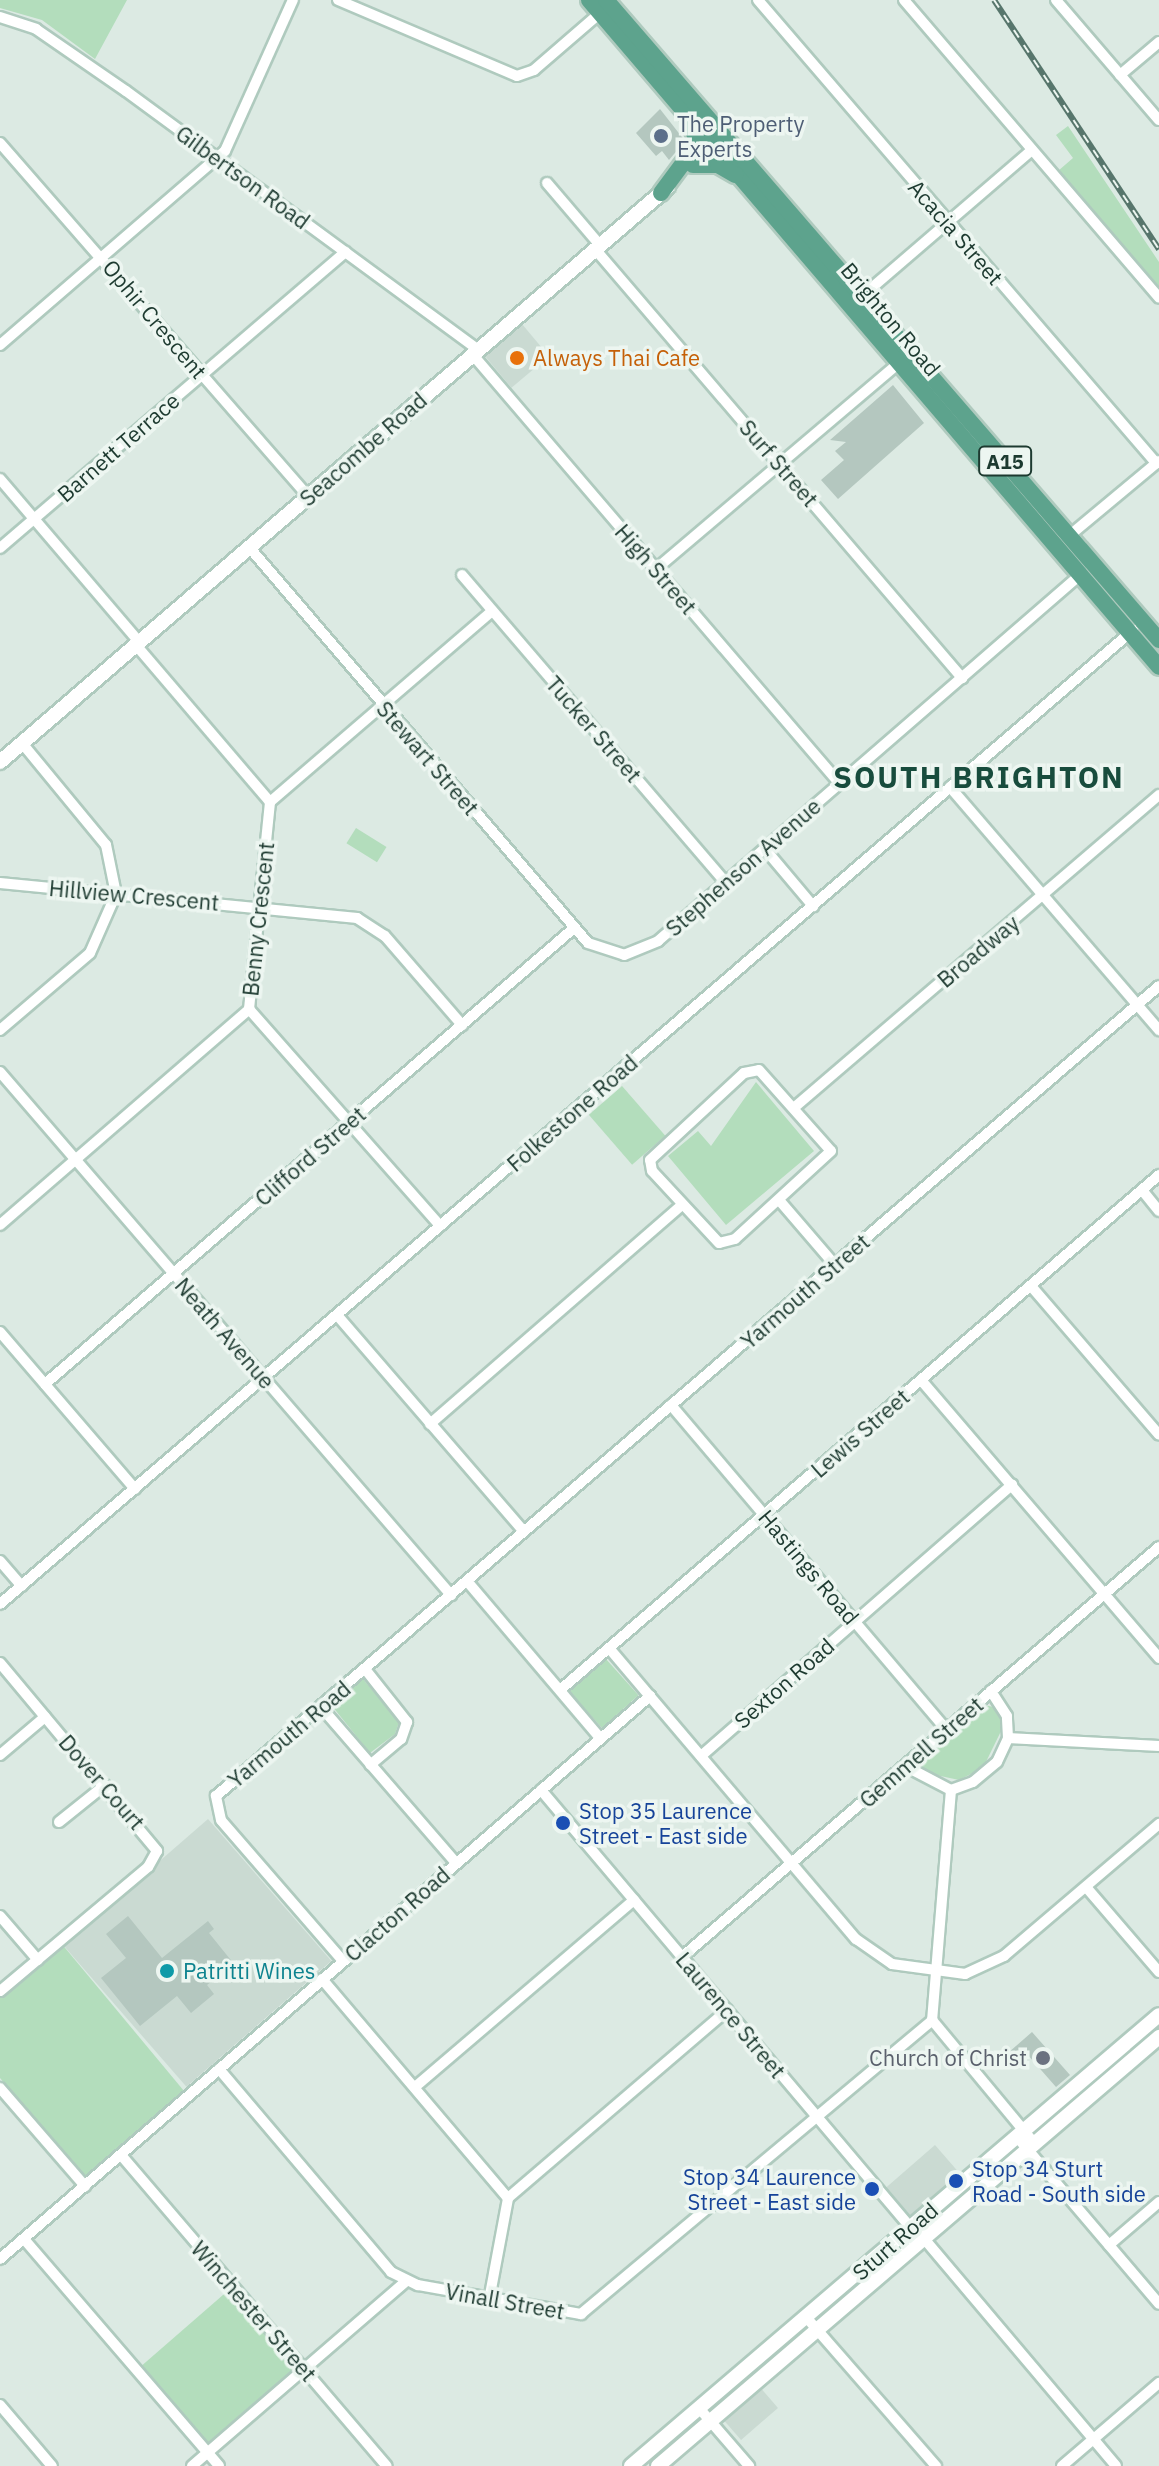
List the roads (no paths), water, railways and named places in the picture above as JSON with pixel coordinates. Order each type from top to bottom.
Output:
[{"type":"main road","name":"Brighton Road","points":[[598,4],[679,102],[722,142],[752,188],[1153,629]]},
{"type":"main road","name":"Brighton Road","points":[[598,4],[861,297],[905,358],[1080,575],[1159,667]]},
{"type":"main road","points":[[661,193],[698,143],[679,102]]},
{"type":"main road","name":"Seacombe Road","points":[[0,762],[722,142]]},
{"type":"main road","points":[[693,165],[726,168],[752,188]]},
{"type":"main road","name":"Sturt Road","points":[[631,2466],[1159,2015]]},
{"type":"main road","name":"Sturt Road","points":[[658,2466],[1159,2037]]},
{"type":"street","points":[[0,345],[217,157],[293,0]]},
{"type":"street","points":[[338,0],[517,76],[534,70],[598,4]]},
{"type":"street","name":"Acacia Street","points":[[758,0],[1158,462]]},
{"type":"street","points":[[904,0],[1159,298]]},
{"type":"street","points":[[1056,0],[1159,120]]},
{"type":"street","name":"Gilbertson Road","points":[[0,17],[36,29],[217,157],[475,352]]},
{"type":"street","points":[[1120,75],[1159,42]]},
{"type":"street","name":"Ophir Crescent","points":[[0,143],[308,496]]},
{"type":"street","points":[[861,297],[1032,150]]},
{"type":"street","name":"Surf Street","points":[[547,183],[962,678]]},
{"type":"street","name":"Barnett Terrace","points":[[0,548],[345,252]]},
{"type":"street","name":"High Street","points":[[475,352],[839,783]]},
{"type":"street","points":[[656,569],[905,358]]},
{"type":"street","points":[[1069,536],[1158,462]]},
{"type":"street","points":[[0,479],[270,802],[492,611]]},
{"type":"street","name":"Stewart Street","points":[[249,547],[574,928],[588,943],[617,954]]},
{"type":"street","name":"Tucker Street","points":[[462,575],[726,883]]},
{"type":"street","name":"Stephenson Avenue","points":[[617,954],[650,946],[1080,575]]},
{"type":"street","name":"Folkestone Road","points":[[0,1604],[950,787],[1134,638],[1153,629]]},
{"type":"street","points":[[0,1030],[90,953],[116,894],[101,837],[22,743]]},
{"type":"street","points":[[950,787],[1159,1030]]},
{"type":"street","name":"Broadway","points":[[796,1106],[1159,795]]},
{"type":"street","name":"Benny Crescent","points":[[0,1225],[249,1009],[262,907],[270,802]]},
{"type":"street","points":[[765,849],[813,906]]},
{"type":"street","name":"Hillview Crescent","points":[[0,883],[262,907],[366,923],[462,1025]]},
{"type":"street","name":"Clifford Street","points":[[45,1384],[574,928]]},
{"type":"street","name":"Yarmouth Street","points":[[451,1595],[1159,986]]},
{"type":"street","points":[[249,1009],[440,1226]]},
{"type":"street","points":[[751,1070],[763,1072],[796,1106],[831,1151],[779,1200],[725,1243],[714,1241],[652,1171],[653,1153],[751,1070]]},
{"type":"street","name":"Neath Avenue","points":[[0,1072],[451,1595]]},
{"type":"street","name":"Lewis Street","points":[[560,1690],[1159,1175]]},
{"type":"street","points":[[1142,1190],[1159,1211]]},
{"type":"street","points":[[779,1200],[835,1265]]},
{"type":"street","points":[[430,1424],[682,1205]]},
{"type":"street","points":[[1031,1286],[1159,1435]]},
{"type":"street","points":[[337,1315],[524,1532]]},
{"type":"street","points":[[0,1332],[135,1489]]},
{"type":"street","points":[[921,1380],[1159,1658]]},
{"type":"street","name":"Hastings Road","points":[[671,1405],[947,1730]]},
{"type":"street","name":"Sexton Road","points":[[701,1756],[1012,1485]]},
{"type":"street","name":"Gemmell Street","points":[[682,1957],[1159,1547]]},
{"type":"street","points":[[0,1561],[22,1586]]},
{"type":"street","points":[[467,1581],[600,1738]]},
{"type":"street","name":"Yarmouth Road","points":[[343,1961],[214,1805],[220,1793],[451,1595]]},
{"type":"street","points":[[609,1648],[866,1949],[892,1964],[934,1974],[965,1974],[1004,1956],[1159,1824]]},
{"type":"street","name":"Dover Court","points":[[0,1663],[156,1846],[156,1858],[0,1991]]},
{"type":"street","points":[[365,1669],[407,1722],[401,1739],[370,1765]]},
{"type":"street","points":[[905,1766],[951,1790],[973,1782],[997,1762],[1008,1738],[1007,1716],[991,1691]]},
{"type":"street","name":"Clacton Road","points":[[0,2259],[650,1696]]},
{"type":"street","points":[[321,1707],[456,1863]]},
{"type":"street","points":[[0,1755],[45,1717]]},
{"type":"street","points":[[1008,1738],[1159,1746]]},
{"type":"street","points":[[59,1822],[105,1785]]},
{"type":"street","name":"Laurence Street","points":[[541,1790],[1116,2466]]},
{"type":"street","points":[[951,1790],[932,2020],[1020,2134],[1159,2304]]},
{"type":"street","points":[[1086,1887],[1159,1972]]},
{"type":"street","points":[[415,2087],[634,1900]]},
{"type":"street","points":[[0,1916],[38,1960]]},
{"type":"street","points":[[322,1979],[508,2198]]},
{"type":"street","points":[[489,2300],[508,2198],[727,2010]]},
{"type":"street","name":"Vinall Street","points":[[405,2282],[568,2314],[591,2310],[932,2020]]},
{"type":"street","points":[[192,2466],[405,2282],[219,2069]]},
{"type":"street","points":[[0,2088],[85,2186]]},
{"type":"street","name":"Winchester Street","points":[[121,2155],[387,2466]]},
{"type":"street","points":[[1109,2245],[1159,2202]]},
{"type":"street","points":[[24,2239],[219,2466]]},
{"type":"street","points":[[806,2317],[936,2466]]},
{"type":"street","points":[[1062,2466],[1159,2383]]},
{"type":"street","points":[[0,2405],[52,2466]]},
{"type":"street","points":[[699,2408],[749,2466]]},
{"type":"railway","points":[[994,0],[1159,249]]},
{"type":"place","name":"The Property Experts","points":[[661,136]]},
{"type":"place","name":"Always Thai Cafe","points":[[517,358]]},
{"type":"place","name":"Stop 35 Laurence Street - East side","points":[[563,1823]]},
{"type":"place","name":"Patritti Wines","points":[[167,1971]]},
{"type":"place","name":"Church of Christ","points":[[1043,2058]]},
{"type":"place","name":"Stop 34 Sturt Road - South side","points":[[956,2181]]},
{"type":"place","name":"Stop 34 Laurence Street - East side","points":[[872,2189]]},
{"type":"district","name":"SOUTH BRIGHTON","points":[[979,777]]}]
